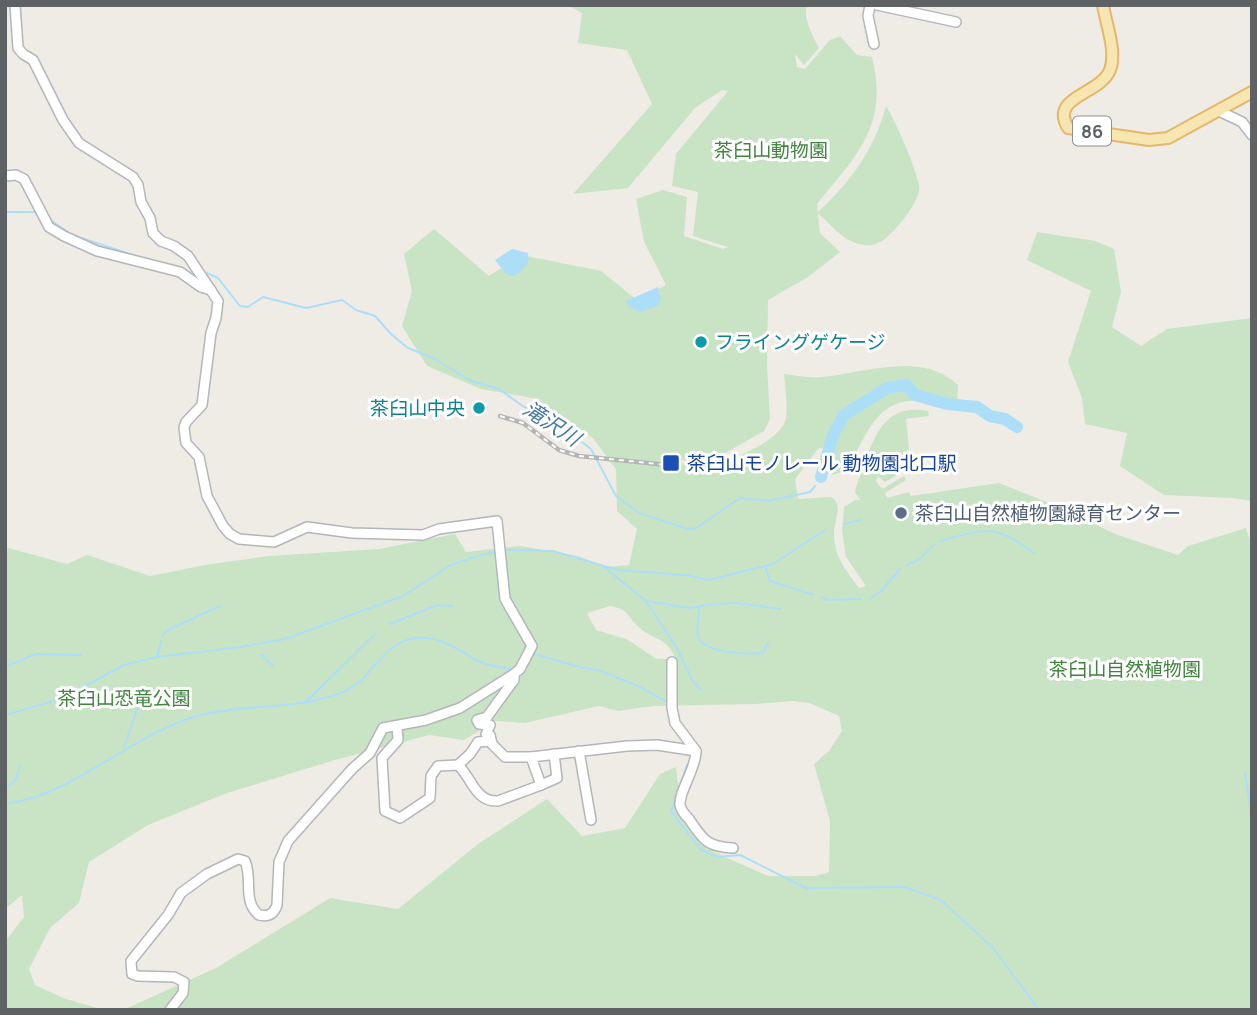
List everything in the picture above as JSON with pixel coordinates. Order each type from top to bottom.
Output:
[{"type":"main road","name":"86","points":[[1103,5],[1112,58],[1110,70],[1098,84],[1067,103],[1063,116],[1068,128],[1160,139],[1176,135],[1252,92]]},
{"type":"street","points":[[15,5],[18,48],[33,60],[63,120],[79,143],[133,177],[141,202],[150,218],[153,233],[161,241],[188,256],[218,301],[202,405],[186,422],[184,428],[186,443],[199,457],[207,496],[223,526],[239,539],[274,542],[307,527],[352,533],[423,535],[439,529],[497,521],[505,599],[532,646],[520,669],[460,708],[426,720],[383,728],[370,753],[352,769],[288,841],[279,862],[277,905],[270,915],[258,915],[252,910],[249,900],[249,869],[245,861],[238,859],[207,874],[181,893],[169,915],[131,961],[132,974],[174,977],[184,982],[183,993],[170,1010]]},
{"type":"street","points":[[870,5],[868,16],[873,44]]},
{"type":"street","points":[[877,5],[956,22]]},
{"type":"street","points":[[1219,111],[1242,122],[1252,135]]},
{"type":"street","points":[[5,176],[24,179],[49,227],[64,236],[97,251],[180,272],[201,287],[212,291]]},
{"type":"street","points":[[672,662],[672,708],[675,723],[696,751],[693,769],[680,803],[683,812],[707,843],[721,848],[733,848]]},
{"type":"street","points":[[514,674],[514,680],[487,717],[477,720],[479,724],[490,724],[486,734],[490,735],[495,749],[505,757],[657,745],[696,751]]},
{"type":"street","points":[[397,726],[398,740],[382,758],[385,811],[400,818],[430,798],[431,776],[438,766],[458,765],[478,742],[491,741]]},
{"type":"street","points":[[579,751],[591,820]]},
{"type":"street","points":[[458,765],[475,791],[491,802],[557,778],[554,754]]},
{"type":"street","points":[[531,757],[541,785]]},
{"type":"green space","points":[[567,5],[807,5],[807,22],[819,48],[804,65],[795,54],[797,67],[805,69],[830,40],[840,36],[857,55],[872,57],[876,81],[873,121],[866,138],[845,170],[817,204],[818,212],[841,189],[860,164],[875,136],[886,106],[905,144],[919,185],[916,199],[906,216],[887,237],[875,244],[862,245],[847,239],[818,214],[820,233],[840,252],[808,277],[768,300],[767,366],[770,419],[764,431],[722,455],[701,462],[679,460],[693,472],[747,452],[773,437],[782,428],[787,413],[784,374],[817,377],[910,366],[928,368],[944,374],[958,385],[957,408],[918,401],[892,406],[873,423],[848,470],[832,475],[827,446],[818,449],[795,479],[798,499],[831,497],[835,500],[838,508],[834,533],[836,549],[859,588],[866,586],[846,557],[842,531],[844,507],[860,500],[855,492],[856,487],[878,431],[897,413],[911,410],[928,411],[929,416],[906,419],[909,449],[895,458],[896,463],[901,465],[902,472],[885,482],[878,476],[876,481],[882,489],[904,476],[906,480],[885,493],[887,498],[909,492],[911,496],[999,483],[1059,507],[1115,534],[1178,555],[1188,546],[1246,528],[1252,546],[1252,1010],[123,1010],[216,968],[330,898],[398,909],[478,844],[547,799],[582,836],[625,828],[660,774],[676,767],[682,820],[707,849],[768,876],[816,876],[829,872],[830,821],[814,764],[829,751],[842,731],[839,716],[810,703],[793,701],[653,706],[618,711],[599,706],[525,723],[495,721],[464,740],[429,735],[227,793],[148,825],[89,862],[79,903],[50,928],[29,969],[35,985],[63,998],[104,1010],[5,1010],[5,942],[24,917],[22,895],[5,909],[5,547],[67,564],[87,555],[150,576],[269,556],[379,549],[455,534],[466,552],[520,546],[578,556],[605,567],[629,565],[637,529],[617,511],[616,469],[592,437],[571,426],[538,399],[481,389],[427,366],[402,326],[412,291],[404,254],[434,229],[489,276],[521,255],[601,271],[637,300],[666,285],[644,242],[636,199],[663,190],[687,197],[684,236],[723,249],[728,247],[693,236],[698,192],[672,186],[676,154],[728,91],[722,90],[695,108],[628,188],[573,194],[652,104],[627,50],[578,43],[582,13]],"holes":[[[610,606],[616,607],[668,646],[676,659],[657,659],[626,639],[596,630],[587,613]]]},
{"type":"green space","points":[[1037,232],[1095,241],[1114,249],[1121,292],[1112,327],[1141,346],[1167,329],[1252,318],[1252,501],[1164,495],[1120,466],[1127,433],[1085,424],[1082,398],[1068,362],[1091,291],[1027,260]]},
{"type":"water","points":[[512,249],[528,253],[525,267],[513,276],[505,273],[495,260]]},
{"type":"water","points":[[658,287],[661,298],[659,305],[640,312],[630,307],[626,301]]},
{"type":"waterway","points":[[5,212],[35,212]]},
{"type":"waterway","points":[[49,219],[72,235],[136,256]]},
{"type":"waterway","name":"滝沢川","points":[[207,273],[218,278],[240,306],[248,307],[263,297],[306,308],[342,300],[356,310],[375,316],[408,348],[433,358],[471,381],[499,389],[524,407],[548,416],[591,449],[616,496],[639,513],[695,529],[740,498],[768,501],[810,492],[815,486]]},
{"type":"waterway","name":"滝沢川","points":[[821,477],[833,435],[844,415],[887,388],[906,385],[915,395],[947,404],[977,407],[990,416],[1005,419],[1017,427]]},
{"type":"waterway","points":[[844,524],[861,520]]},
{"type":"waterway","points":[[505,550],[553,551],[618,570],[685,575],[709,580],[773,564],[825,530]]},
{"type":"waterway","points":[[940,541],[989,531],[1009,537],[1034,553]]},
{"type":"waterway","points":[[907,565],[920,559],[935,544]]},
{"type":"waterway","points":[[5,715],[61,699],[124,665],[157,657],[285,639],[403,596],[449,566],[497,552]]},
{"type":"waterway","points":[[765,566],[770,581],[814,595]]},
{"type":"waterway","points":[[604,567],[646,601],[677,648],[692,680],[701,690]]},
{"type":"waterway","points":[[871,598],[881,591],[901,568]]},
{"type":"waterway","points":[[821,597],[827,600],[861,599]]},
{"type":"waterway","points":[[647,601],[689,608],[736,603],[781,609]]},
{"type":"waterway","points":[[390,624],[437,605],[453,606]]},
{"type":"waterway","points":[[163,636],[166,631],[220,606]]},
{"type":"waterway","points":[[699,608],[698,636],[701,642],[708,646],[727,652],[757,653],[764,652],[768,642]]},
{"type":"waterway","points":[[307,701],[376,633]]},
{"type":"waterway","points":[[5,804],[56,789],[148,737],[197,716],[233,709],[289,705],[343,692],[363,678],[387,652],[406,640],[434,639],[480,662],[511,669]]},
{"type":"waterway","points":[[157,657],[161,641]]},
{"type":"waterway","points":[[5,667],[35,654],[81,655]]},
{"type":"waterway","points":[[261,654],[273,666]]},
{"type":"waterway","points":[[534,654],[598,670],[638,686],[667,702]]},
{"type":"waterway","points":[[124,747],[140,701],[151,688]]},
{"type":"waterway","points":[[5,789],[16,779],[20,765]]},
{"type":"waterway","points":[[687,765],[671,811],[700,849],[716,857],[740,855],[806,888],[905,887],[941,900],[993,948],[1039,1010]]},
{"type":"waterway","points":[[1245,773],[1252,819]]},
{"type":"railway","points":[[500,416],[523,423],[559,450],[579,456],[677,466]]},
{"type":"place","name":"フライングゲケージ","points":[[701,342]]},
{"type":"place","name":"茶臼山中央","points":[[479,408]]},
{"type":"place","name":"茶臼山モノレール 動物園北口駅","points":[[671,463]]},
{"type":"place","name":"茶臼山自然植物園緑育センター","points":[[901,513]]},
{"type":"park label","name":"茶臼山動物園","points":[[771,150]]},
{"type":"park label","name":"茶臼山自然植物園","points":[[1125,669]]},
{"type":"park label","name":"茶臼山恐竜公園","points":[[124,698]]}]
